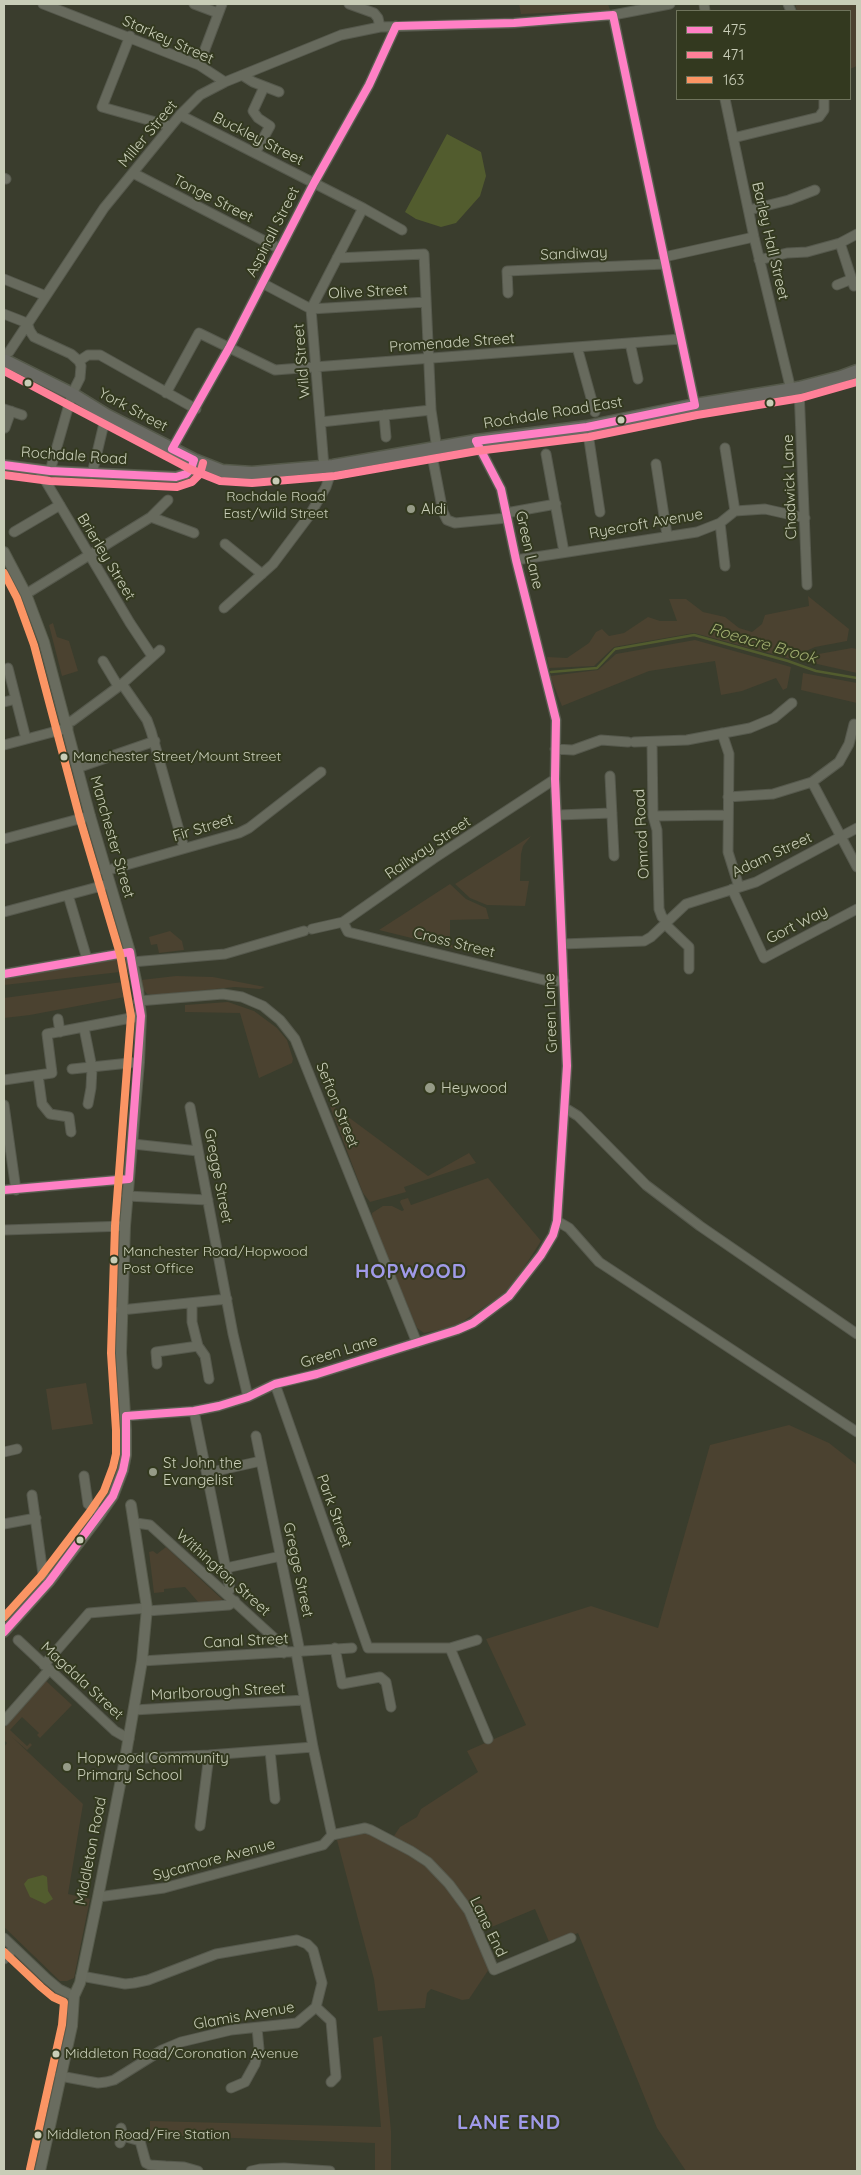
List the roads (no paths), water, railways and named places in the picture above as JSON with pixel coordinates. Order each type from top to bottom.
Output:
[{"type":"highway","name":"York Street","points":[[6,356],[106,415],[194,460],[222,471],[252,473]]},
{"type":"highway","name":"Rochdale Road East","points":[[252,473],[328,467],[476,441],[587,427],[695,405],[795,389],[857,371]]},
{"type":"main road","name":"Rochdale Road","points":[[4,464],[50,471],[176,477],[186,474],[191,469],[194,460]]},
{"type":"main road","name":"Manchester Street","points":[[4,552],[26,594],[44,642],[105,871],[132,960],[141,1016],[139,1062],[124,1226],[121,1310],[121,1354],[126,1416],[126,1455],[119,1482],[100,1514],[49,1582],[4,1632]]},
{"type":"main road","name":"Middleton Road","points":[[40,2171],[72,2026],[74,1996],[81,1976],[98,1897],[129,1739],[142,1661],[147,1610],[136,1524],[131,1505]]},
{"type":"street","name":"Starkey Street","points":[[43,4],[130,36],[199,65],[225,82]]},
{"type":"street","points":[[194,4],[218,13]]},
{"type":"street","points":[[199,65],[222,4]]},
{"type":"street","points":[[349,4],[377,15],[380,27]]},
{"type":"street","name":"Miller Street","points":[[6,356],[104,208],[170,126],[200,95],[225,82],[341,35],[380,27],[514,23],[613,15],[670,4]]},
{"type":"street","points":[[613,15],[695,405]]},
{"type":"street","name":"Aspinall Street","points":[[172,449],[229,348],[314,183],[368,85],[396,26]]},
{"type":"street","points":[[130,36],[102,107],[170,126]]},
{"type":"street","points":[[242,75],[253,82],[279,92]]},
{"type":"street","points":[[255,153],[270,126],[258,118],[253,111],[264,87]]},
{"type":"street","name":"Barley Hall Street","points":[[725,100],[759,260],[795,389]]},
{"type":"street","points":[[733,138],[812,119],[822,114],[825,106],[824,100]]},
{"type":"street","name":"Buckley Street","points":[[180,115],[363,208],[402,230]]},
{"type":"street","name":"Tonge Street","points":[[133,173],[280,249]]},
{"type":"street","points":[[749,210],[789,200],[815,190]]},
{"type":"street","name":"Wild Street","points":[[328,467],[321,422],[311,309],[363,208]]},
{"type":"street","points":[[759,260],[787,253],[806,252],[840,243],[857,234]]},
{"type":"street","points":[[664,261],[754,237]]},
{"type":"street","points":[[837,285],[853,283],[840,243]]},
{"type":"street","points":[[337,258],[424,254],[434,449],[443,512],[447,520],[455,523],[507,515],[556,504]]},
{"type":"street","name":"Sandiway","points":[[508,293],[506,271],[664,261]]},
{"type":"street","points":[[4,279],[46,296]]},
{"type":"street","points":[[262,283],[311,309]]},
{"type":"street","name":"Olive Street","points":[[311,309],[426,302]]},
{"type":"street","points":[[4,314],[28,322],[34,337],[68,352],[80,361],[81,372],[72,394],[50,471]]},
{"type":"street","name":"Promenade Street","points":[[166,393],[199,333],[275,370],[681,339]]},
{"type":"street","points":[[630,343],[638,379]]},
{"type":"street","points":[[577,347],[595,412]]},
{"type":"street","points":[[80,361],[88,355],[100,355],[196,409]]},
{"type":"street","name":"Chadwick Lane","points":[[795,389],[805,518],[807,585]]},
{"type":"street","points":[[5,428],[7,410],[22,414]]},
{"type":"street","points":[[321,422],[431,410]]},
{"type":"street","points":[[92,474],[106,415]]},
{"type":"street","points":[[384,415],[386,436]]},
{"type":"street","points":[[587,427],[600,512]]},
{"type":"street","name":"Green Lane","points":[[126,1416],[219,1406],[248,1397],[274,1384],[417,1343],[473,1323],[509,1296],[547,1246],[553,1235],[557,1221],[566,1066],[558,815],[555,779],[556,720],[516,560],[501,489],[476,441]]},
{"type":"street","points":[[725,448],[735,510],[765,509],[805,518]]},
{"type":"street","points":[[546,454],[564,552]]},
{"type":"street","points":[[656,464],[667,536]]},
{"type":"street","points":[[224,608],[273,564],[309,516],[326,487],[328,467]]},
{"type":"street","name":"Brierley Street","points":[[39,470],[130,623],[152,656]]},
{"type":"street","points":[[26,594],[151,517],[168,500]]},
{"type":"street","points":[[14,532],[60,505]]},
{"type":"street","name":"Ryecroft Avenue","points":[[516,560],[697,532],[720,523],[735,510]]},
{"type":"street","points":[[151,517],[194,533]]},
{"type":"street","points":[[720,523],[725,566]]},
{"type":"street","points":[[225,544],[262,574]]},
{"type":"street","points":[[4,745],[67,725],[120,685],[160,650]]},
{"type":"street","points":[[103,661],[147,720],[155,741],[184,848]]},
{"type":"street","points":[[8,668],[26,739]]},
{"type":"street","points":[[555,749],[572,750],[601,740],[631,742],[687,740],[766,723],[796,704],[790,693]]},
{"type":"street","points":[[4,702],[16,699]]},
{"type":"street","points":[[728,797],[773,794],[812,782],[840,762],[856,724]]},
{"type":"street","points":[[722,733],[728,754],[728,852],[735,888]]},
{"type":"street","points":[[77,768],[155,741]]},
{"type":"street","name":"Omrod Road","points":[[652,742],[653,816],[658,830],[659,909],[666,923]]},
{"type":"street","name":"Fir Street","points":[[105,871],[239,833],[249,828],[321,772]]},
{"type":"street","points":[[610,776],[614,856]]},
{"type":"street","name":"Railway Street","points":[[4,974],[87,959],[132,960],[225,954],[343,922],[555,779]]},
{"type":"street","points":[[812,782],[857,866]]},
{"type":"street","points":[[558,815],[612,813]]},
{"type":"street","points":[[653,816],[727,815]]},
{"type":"street","points":[[4,839],[90,816]]},
{"type":"street","name":"Adam Street","points":[[562,944],[644,941],[651,937],[686,904],[756,882],[857,828]]},
{"type":"street","points":[[4,912],[109,884]]},
{"type":"street","name":"Gort Way","points":[[735,888],[764,958],[857,909]]},
{"type":"street","points":[[68,895],[87,959]]},
{"type":"street","name":"Cross Street","points":[[343,922],[348,932],[548,981],[564,981]]},
{"type":"street","points":[[666,923],[689,947],[689,969]]},
{"type":"street","name":"Sefton Street","points":[[138,995],[223,994],[242,997],[263,1006],[280,1020],[295,1039],[417,1343]]},
{"type":"street","points":[[4,1080],[56,1072],[47,1034],[141,1016]]},
{"type":"street","points":[[58,1019],[60,1032]]},
{"type":"street","points":[[84,1028],[92,1068],[88,1104]]},
{"type":"street","points":[[72,1069],[139,1062]]},
{"type":"street","points":[[38,1075],[42,1104],[50,1114],[69,1117],[71,1132]]},
{"type":"street","points":[[4,1105],[16,1190]]},
{"type":"street","name":"Gregge Street","points":[[190,1107],[248,1397]]},
{"type":"street","points":[[565,1108],[578,1116],[650,1188],[700,1226],[857,1334]]},
{"type":"street","points":[[132,1144],[198,1150]]},
{"type":"street","points":[[4,1190],[129,1179]]},
{"type":"street","points":[[127,1196],[208,1200]]},
{"type":"street","points":[[557,1221],[569,1228],[599,1262],[857,1432]]},
{"type":"street","points":[[4,1230],[124,1226]]},
{"type":"street","points":[[121,1310],[227,1299]]},
{"type":"street","points":[[192,1304],[192,1322],[198,1346],[205,1356],[209,1379]]},
{"type":"street","points":[[157,1364],[156,1352],[198,1346]]},
{"type":"street","name":"Park Street","points":[[274,1384],[368,1648],[450,1648]]},
{"type":"street","points":[[194,1410],[230,1589],[227,1593]]},
{"type":"street","name":"Gregge Street","points":[[256,1436],[281,1556],[313,1748],[332,1835]]},
{"type":"street","points":[[4,1452],[17,1448]]},
{"type":"street","points":[[207,1473],[261,1461]]},
{"type":"street","points":[[84,1476],[88,1504],[100,1514]]},
{"type":"street","points":[[32,1496],[44,1574],[49,1582]]},
{"type":"street","points":[[4,1524],[36,1518]]},
{"type":"street","name":"Withington Street","points":[[136,1524],[150,1525],[282,1645],[284,1653]]},
{"type":"street","points":[[226,1568],[281,1556]]},
{"type":"street","points":[[4,1721],[92,1612],[229,1606],[234,1601]]},
{"type":"street","name":"Magdala Street","points":[[18,1640],[115,1731],[129,1739]]},
{"type":"street","points":[[477,1640],[450,1648],[488,1739]]},
{"type":"street","points":[[336,1648],[342,1684],[380,1677],[386,1682],[390,1707]]},
{"type":"street","name":"Canal Street","points":[[142,1661],[352,1648]]},
{"type":"street","name":"Marlborough Street","points":[[134,1710],[304,1700]]},
{"type":"street","points":[[125,1759],[313,1748]]},
{"type":"street","points":[[270,1751],[275,1799]]},
{"type":"street","points":[[200,1826],[209,1755]]},
{"type":"street","name":"Lane End","points":[[332,1835],[364,1828],[411,1851],[428,1862],[449,1884],[468,1911],[494,1970],[571,1938]]},
{"type":"street","name":"Sycamore Avenue","points":[[98,1897],[164,1888],[323,1844],[332,1835]]},
{"type":"street","points":[[4,1938],[53,1984],[74,1996]]},
{"type":"street","name":"Glamis Avenue","points":[[60,2076],[98,2083],[106,2082],[133,2069],[162,2050],[210,2033],[297,2023],[316,2007],[321,1991],[321,1975],[313,1950],[307,1944],[298,1940],[245,1947],[216,1954],[148,1980],[134,1983],[125,1984],[81,1976]]},
{"type":"street","points":[[4,1959],[14,1948]]},
{"type":"street","points":[[316,2007],[331,2021],[336,2077],[331,2082]]},
{"type":"street","points":[[231,2088],[245,2082],[255,2064],[259,2049],[257,2028]]},
{"type":"street","points":[[121,2136],[140,2141],[146,2162],[150,2165],[164,2169],[184,2167],[198,2171]]},
{"type":"street","points":[[251,2171],[260,2168],[330,2171]]},
{"type":"waterway","name":"Roeacre Brook","points":[[551,672],[597,668],[615,649],[694,635],[788,661],[816,671],[857,678]]},
{"type":"place","name":"Rochdale Road East/Wild Street","points":[[276,481]]},
{"type":"place","name":"Aldi","points":[[411,509]]},
{"type":"place","name":"Manchester Street/Mount Street","points":[[64,757]]},
{"type":"place","name":"Heywood","points":[[430,1088]]},
{"type":"place","name":"Manchester Road/Hopwood Post Office","points":[[114,1260]]},
{"type":"place","name":"St John the Evangelist","points":[[153,1472]]},
{"type":"place","name":"Hopwood Community Primary School","points":[[67,1767]]},
{"type":"place","name":"Middleton Road/Coronation Avenue","points":[[56,2054]]},
{"type":"place","name":"Middleton Road/Fire Station","points":[[38,2135]]},
{"type":"district","name":"HOPWOOD","points":[[411,1272]]},
{"type":"district","name":"LANE END","points":[[509,2123]]}]
